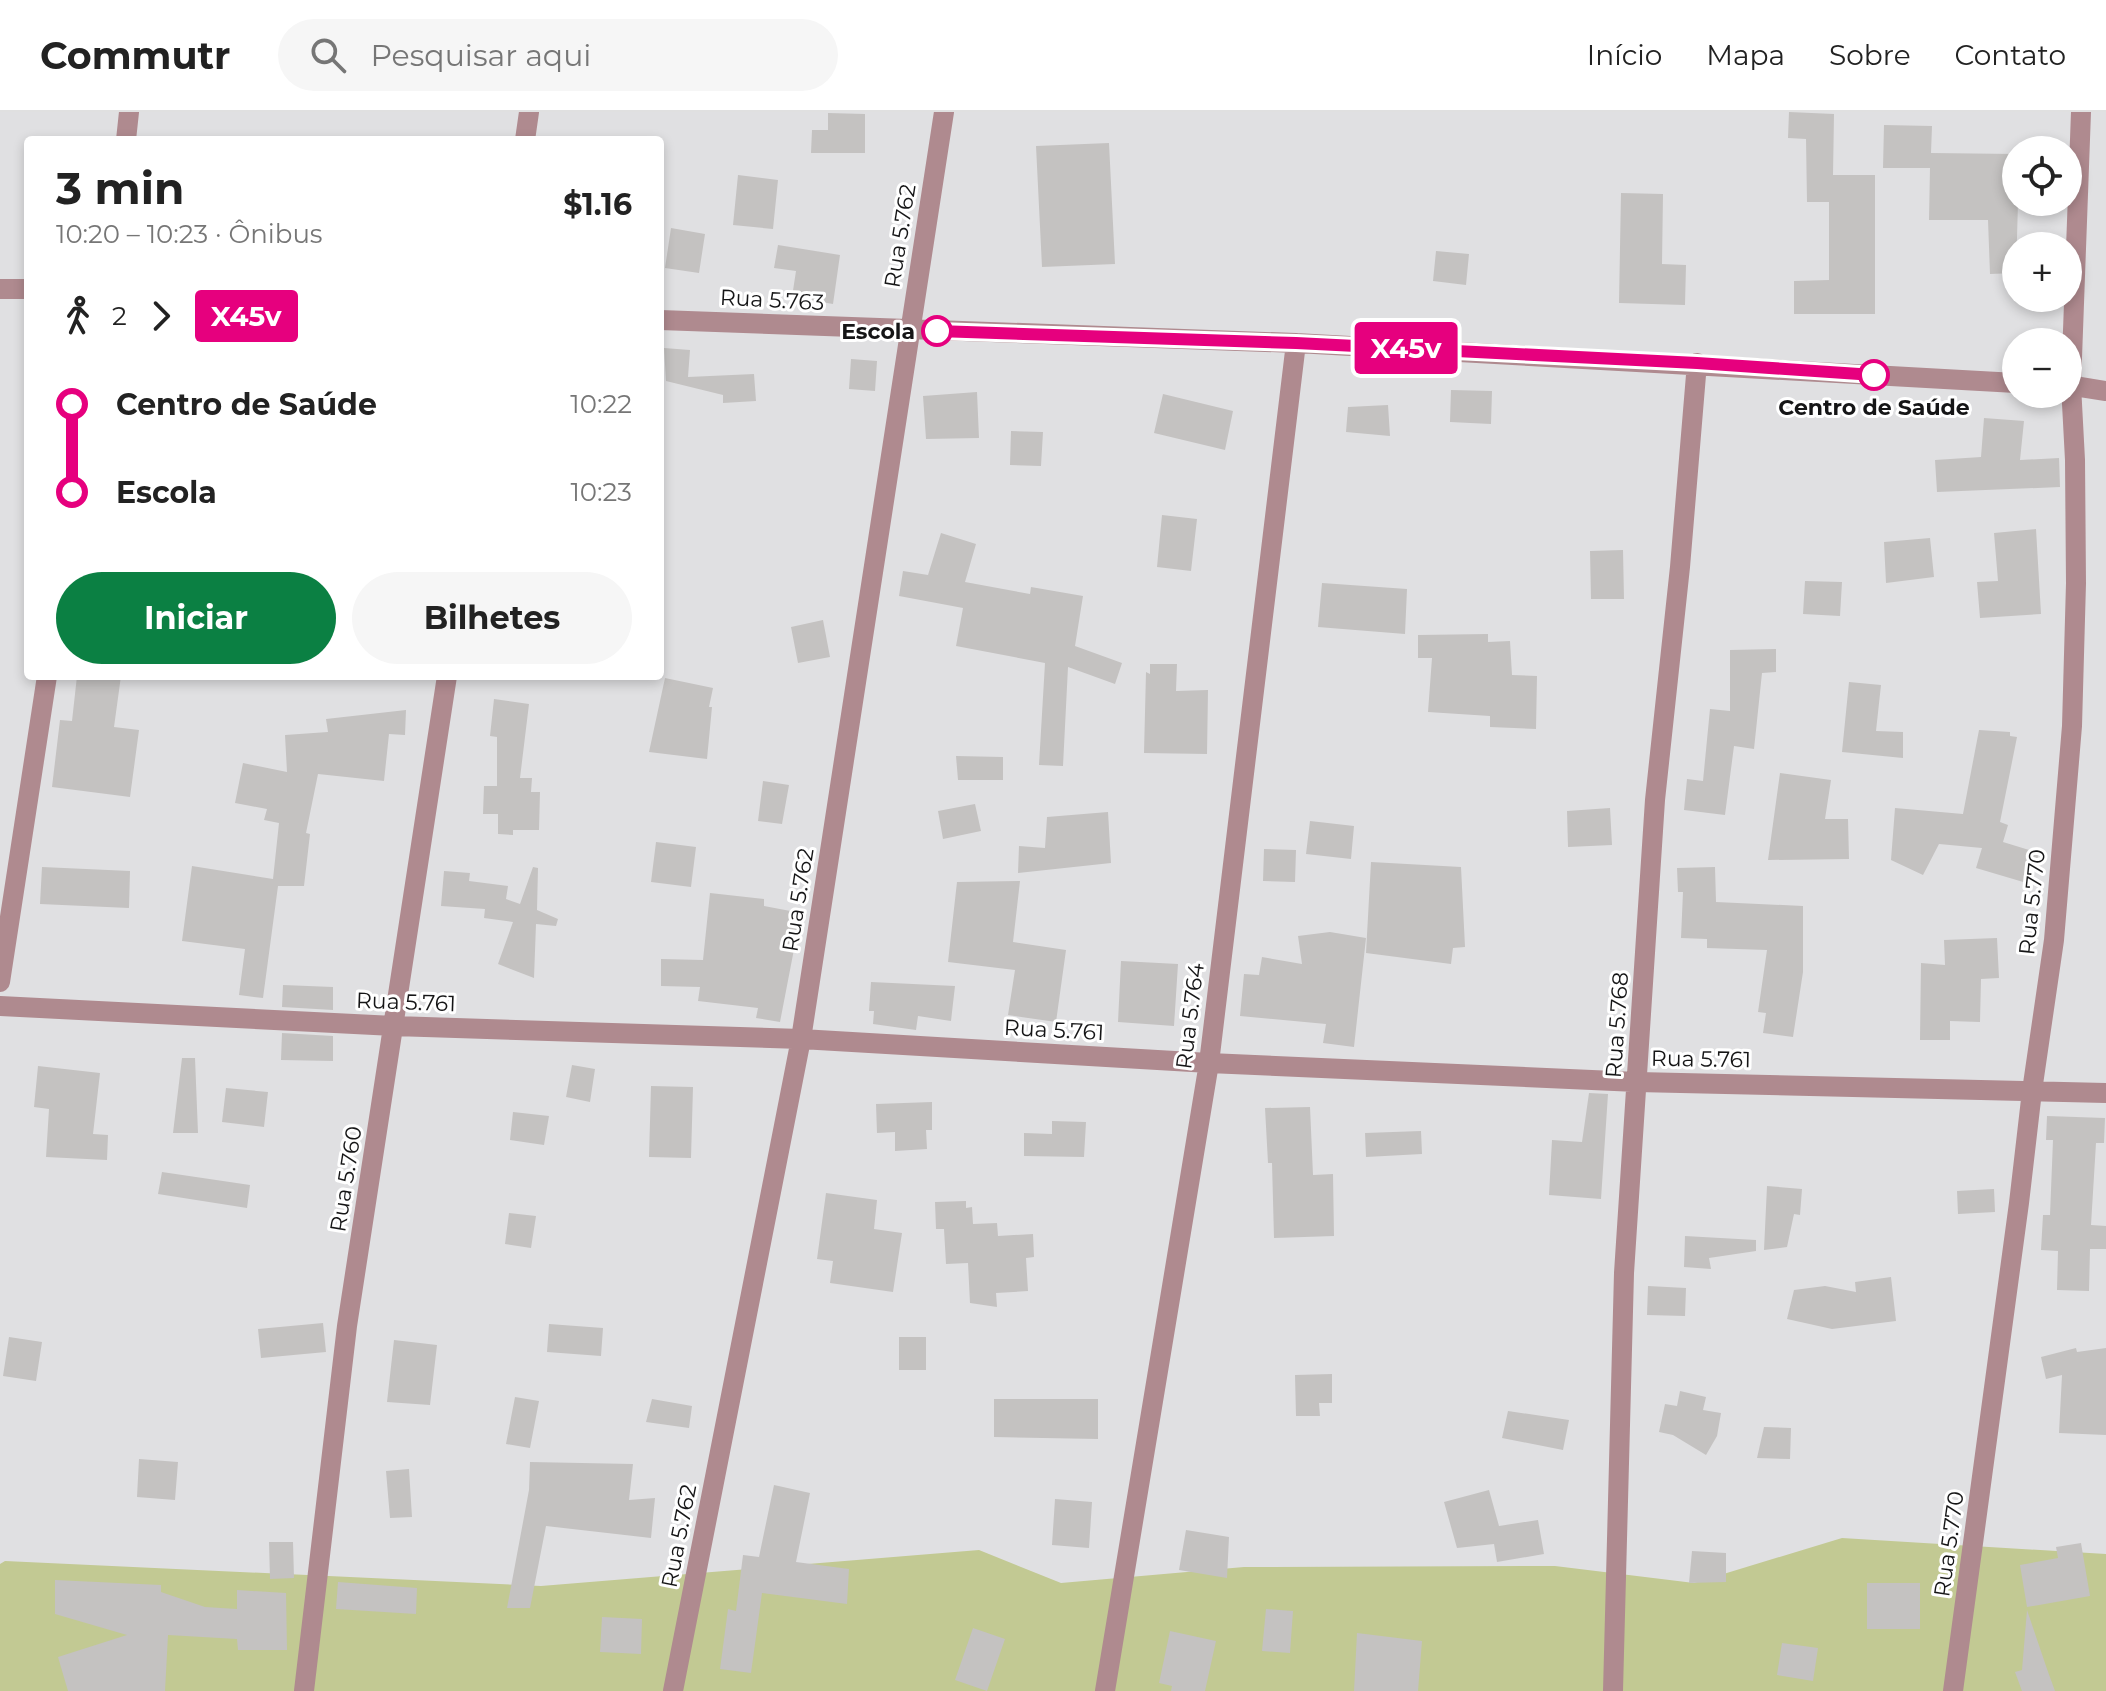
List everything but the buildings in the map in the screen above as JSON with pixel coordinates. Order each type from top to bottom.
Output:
[{"type":"street","points":[[126,136],[129,112]]},
{"type":"street","points":[[526,136],[529,112]]},
{"type":"street","name":"Rua 5.762","points":[[673,1691],[801,1039],[920,331],[944,112]]},
{"type":"street","name":"Rua 5.770","points":[[2072,328],[2081,112]]},
{"type":"street","points":[[0,289],[24,289]]},
{"type":"street","name":"Rua 5.763","points":[[664,320],[1296,343],[2002,382]]},
{"type":"street","name":"Rua 5.764","points":[[1105,1691],[1209,1063],[1296,343]]},
{"type":"street","name":"Rua 5.768","points":[[1613,1691],[1624,1273],[1655,800],[1680,567],[1697,363]]},
{"type":"street","points":[[2082,387],[2106,391]]},
{"type":"street","name":"Rua 5.770","points":[[1953,1691],[2054,940],[2072,726],[2076,583],[2072,408]]},
{"type":"street","points":[[0,982],[46,680]]},
{"type":"street","name":"Rua 5.760","points":[[304,1691],[347,1326],[446,680]]},
{"type":"street","name":"Rua 5.761","points":[[0,1006],[394,1026],[801,1039],[1209,1063],[1637,1082],[2106,1093]]},
{"type":"green space","points":[[1842,1538],[2106,1554],[2106,1691],[0,1691],[0,1564],[5,1561],[541,1586],[979,1550],[1061,1583],[1244,1567],[1555,1566],[1694,1583]]},
{"type":"bus line","name":"X45v","points":[[937,331],[1296,343],[1874,375]]},
{"type":"place","name":"Escola","points":[[937,331]]},
{"type":"place","name":"Centro de Saúde","points":[[1874,375]]}]
